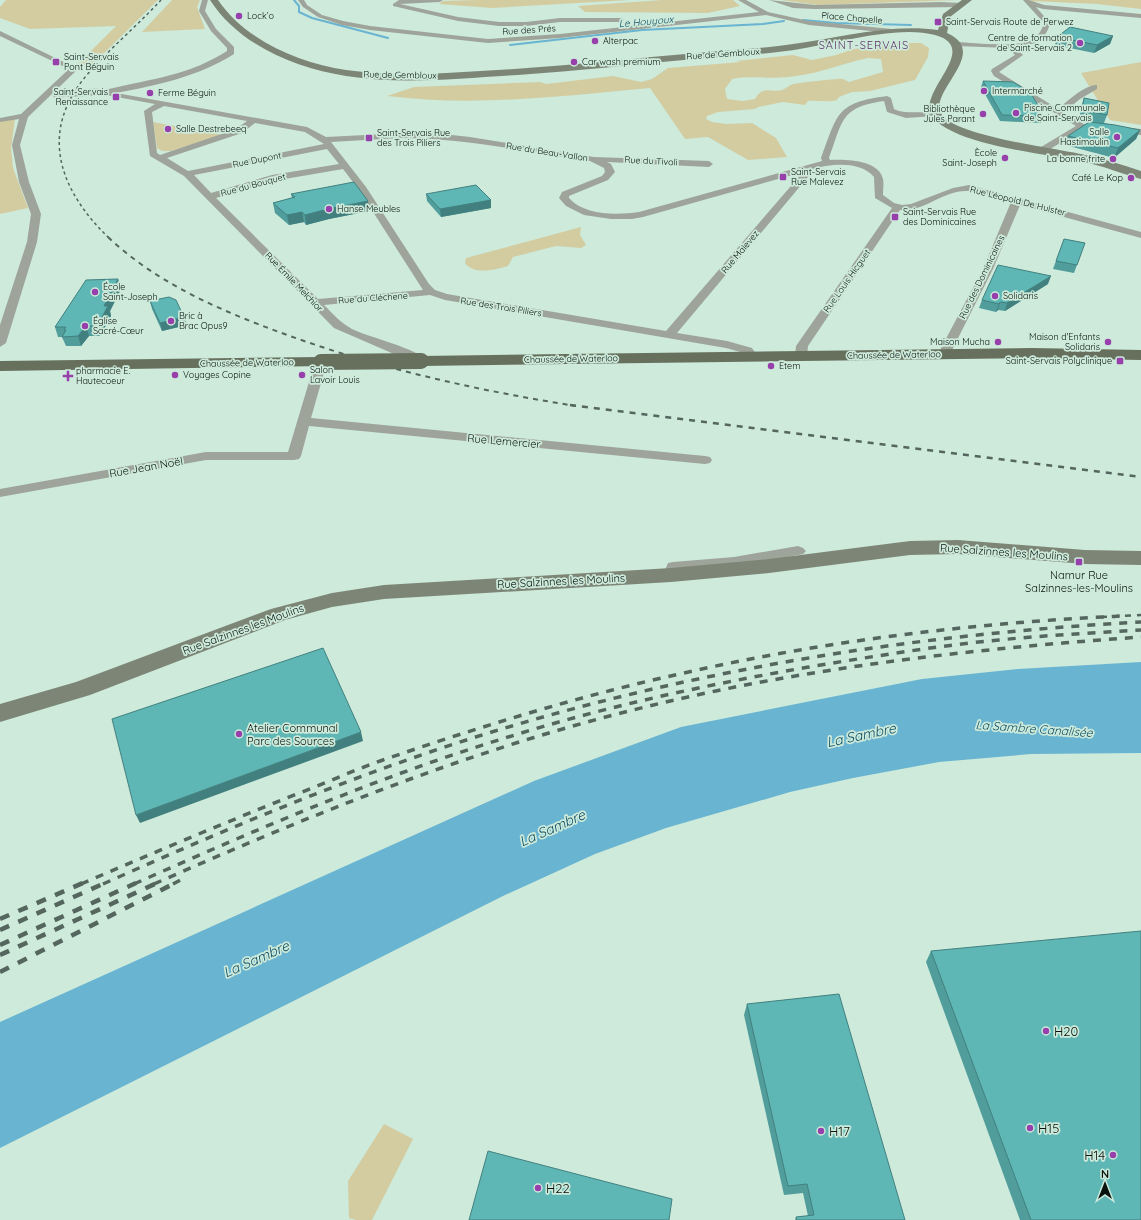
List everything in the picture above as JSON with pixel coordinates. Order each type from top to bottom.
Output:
[{"type":"main road","name":"Rue de Gembloux","points":[[214,0],[222,13],[244,32],[265,45],[299,61],[344,72],[381,75],[470,74],[587,68],[686,56],[819,45],[892,31],[919,31],[942,34],[957,44]]},
{"type":"main road","points":[[942,34],[944,21],[951,12],[964,3]]},
{"type":"main road","points":[[957,44],[957,55],[947,82],[934,102],[935,114],[954,129],[970,135],[1096,160],[1141,175]]},
{"type":"main road","name":"Chaussée de Waterloo","points":[[0,366],[946,354],[1078,353],[1141,355]]},
{"type":"main road","name":"Rue Salzinnes les Moulins","points":[[0,713],[82,689],[279,614],[332,600],[384,592],[672,575],[769,566],[910,548],[958,548],[1085,558],[1141,558]]},
{"type":"street","points":[[52,94],[102,92],[179,78],[211,64],[231,52],[230,47],[214,30],[202,12],[204,0]]},
{"type":"street","name":"Rue des Prés","points":[[301,0],[305,6],[320,16],[342,23],[370,28],[488,41],[548,38],[766,13]]},
{"type":"street","points":[[440,0],[414,0],[399,2],[394,5],[458,19],[499,24],[526,24],[560,20],[628,20]]},
{"type":"street","points":[[741,0],[766,13]]},
{"type":"street","points":[[772,0],[793,6],[815,7],[964,3]]},
{"type":"street","points":[[1027,1],[1043,7],[1141,16]]},
{"type":"street","points":[[957,44],[1009,45],[1031,43],[1036,41],[1046,27],[1047,22],[1045,18],[1027,1]]},
{"type":"street","points":[[924,4],[951,12]]},
{"type":"street","name":"Place Chapelle","points":[[766,13],[809,23],[892,31]]},
{"type":"street","points":[[650,18],[733,17]]},
{"type":"street","points":[[0,33],[74,69],[52,94],[24,116],[0,120]]},
{"type":"street","points":[[1009,45],[1019,55],[995,71],[996,74],[1058,113],[1082,126],[1141,132]]},
{"type":"street","points":[[1058,113],[1077,97],[1094,87]]},
{"type":"street","points":[[102,92],[307,130],[327,143],[363,188],[425,286],[431,292]]},
{"type":"street","points":[[827,162],[826,158],[834,128],[848,107],[868,101],[887,98],[890,110],[898,114],[913,116],[935,114]]},
{"type":"street","points":[[162,104],[148,111],[153,154],[159,158],[239,131],[254,120]]},
{"type":"street","points":[[0,343],[32,242],[36,214],[24,182],[16,145],[24,116]]},
{"type":"street","points":[[1044,149],[1082,126]]},
{"type":"street","name":"Rue du Beau-Vallon","points":[[327,143],[400,135],[425,135],[470,140],[592,159],[608,166],[610,172],[605,178],[565,194],[564,198],[572,205],[593,214],[620,217],[640,215],[827,162],[849,163],[874,172],[878,178],[878,196],[886,203],[897,208]]},
{"type":"street","name":"Rue Dupont","points":[[187,174],[327,143]]},
{"type":"street","name":"Rue Émile Melchior","points":[[159,158],[187,174],[338,326],[353,335],[406,353],[421,361]]},
{"type":"street","name":"Rue du Tivoli","points":[[592,159],[709,164]]},
{"type":"street","name":"Rue du Bouquet","points":[[209,197],[272,178],[344,166]]},
{"type":"street","name":"Rue Malevez","points":[[669,335],[799,182],[808,171],[807,168]]},
{"type":"street","name":"Rue Léopold De Hulster","points":[[897,208],[914,208],[952,189],[961,188],[1018,200],[1141,234]]},
{"type":"street","name":"Rue des Dominicaines","points":[[946,354],[947,348],[988,269],[1018,200]]},
{"type":"street","name":"Rue Louis Hicguet","points":[[801,356],[802,346],[897,208]]},
{"type":"street","name":"Rue du Cléchene","points":[[315,303],[340,300],[399,298],[431,292]]},
{"type":"street","name":"Rue des Trois Piliers","points":[[431,292],[445,297],[727,345],[748,351],[752,357]]},
{"type":"street","points":[[303,421],[321,362]]},
{"type":"street","name":"Rue Jean Noël","points":[[0,493],[206,456],[294,456],[303,421]]},
{"type":"street","name":"Rue Lemercier","points":[[303,421],[705,460]]},
{"type":"street","points":[[672,575],[673,567],[734,562],[798,551]]},
{"type":"shaded area","points":[[6,0],[158,0],[91,66],[78,64],[116,26],[30,29],[0,18],[0,7]]},
{"type":"shaded area","points":[[172,0],[200,0],[197,7],[205,29],[142,32]]},
{"type":"shaded area","points":[[630,0],[492,8],[439,4],[443,1]]},
{"type":"shaded area","points":[[662,0],[733,0],[740,6],[708,13],[585,12],[578,6]]},
{"type":"shaded area","points":[[781,0],[958,0],[818,5]]},
{"type":"shaded area","points":[[1030,0],[1141,0],[1141,9],[1097,4]]},
{"type":"shaded area","points":[[898,43],[921,43],[929,48],[928,57],[915,80],[870,91],[852,92],[833,101],[808,101],[805,105],[783,102],[758,107],[755,109],[718,112],[707,116],[706,119],[712,122],[726,124],[752,123],[776,138],[787,157],[748,160],[708,137],[685,139],[650,88],[519,99],[453,101],[387,96],[414,87],[540,82],[546,84],[613,76],[641,82],[652,79],[668,68],[741,62],[736,61],[793,55],[812,60],[836,55],[854,49]],"holes":[[[868,58],[881,59],[883,72],[849,82],[841,79],[797,83],[782,90],[767,90],[761,92],[755,99],[743,101],[727,99],[725,89],[732,79],[805,75]]]},
{"type":"shaded area","points":[[1141,62],[1141,125],[1110,120],[1081,73]]},
{"type":"shaded area","points":[[15,119],[11,148],[13,168],[28,208],[0,214],[0,121]]},
{"type":"shaded area","points":[[153,122],[222,135],[171,151],[162,151],[157,148]]},
{"type":"shaded area","points":[[581,227],[580,235],[586,245],[581,248],[556,246],[513,257],[508,266],[491,270],[473,269],[465,263],[466,258]]},
{"type":"shaded area","points":[[384,1124],[413,1139],[372,1220],[356,1220],[349,1218],[348,1181]]},
{"type":"water","points":[[1141,662],[1141,753],[1031,754],[939,762],[853,778],[790,792],[666,828],[595,854],[505,895],[0,1148],[0,1022],[534,781],[681,727],[922,679],[1018,669]]},
{"type":"building","points":[[1070,27],[1113,36],[1097,45],[1057,37]]},
{"type":"building","points":[[983,81],[1013,82],[1030,92],[1043,116],[1002,115]]},
{"type":"building","points":[[1084,98],[1109,103],[1107,115],[1082,110]]},
{"type":"building","points":[[1089,122],[1140,130],[1118,148],[1068,136]]},
{"type":"building","points":[[354,182],[368,201],[305,215],[302,212],[287,215],[273,203],[295,197],[291,194]]},
{"type":"building","points":[[476,185],[491,200],[440,209],[426,194]]},
{"type":"building","points":[[1064,239],[1085,243],[1077,265],[1056,261]]},
{"type":"building","points":[[998,265],[1051,276],[1007,303],[1000,302],[999,304],[982,300]]},
{"type":"building","points":[[118,279],[104,306],[108,306],[97,326],[86,326],[78,336],[62,337],[66,327],[55,327],[86,280]]},
{"type":"building","points":[[169,297],[176,300],[184,317],[160,323],[150,301]]},
{"type":"building","name":"Atelier Communal Parc des Sources","points":[[323,648],[361,732],[136,815],[112,719]]},
{"type":"building","points":[[1141,931],[1141,1220],[1031,1220],[931,951]]},
{"type":"building","name":"H17","points":[[839,994],[905,1220],[797,1220],[796,1217],[814,1215],[807,1184],[788,1186],[747,1004]]},
{"type":"building","name":"H22","points":[[488,1151],[672,1199],[669,1220],[469,1220]]},
{"type":"waterway","name":"Le Houyoux","points":[[294,0],[299,6],[299,12],[312,18],[388,38]]},
{"type":"waterway","name":"Le Houyoux","points":[[803,20],[836,23],[911,25]]},
{"type":"waterway","name":"Le Houyoux","points":[[510,45],[642,30],[763,24],[784,21]]},
{"type":"railway","points":[[108,237],[92,220],[78,201],[68,181],[61,161],[59,140],[62,119],[71,97],[86,76],[104,56],[161,0]]},
{"type":"railway","points":[[108,237],[146,268],[189,293],[234,314],[315,345],[389,367],[463,385],[576,406]]},
{"type":"railway","points":[[570,405],[1141,477]]},
{"type":"railway","points":[[1101,617],[1141,615]]},
{"type":"railway","points":[[81,884],[216,827],[372,764],[491,724],[601,693],[730,663],[841,643],[897,635],[1010,623],[1122,616]]},
{"type":"railway","points":[[103,884],[265,814],[375,771],[543,717],[617,698],[691,680],[765,666],[914,642],[1065,627],[1141,622]]},
{"type":"railway","points":[[134,884],[271,824],[410,770],[505,738],[639,701],[773,673],[898,653],[1017,638],[1141,630]]},
{"type":"railway","points":[[154,884],[271,833],[390,786],[510,745],[571,726],[633,710],[695,695],[885,662],[949,654],[1141,637]]},
{"type":"railway","points":[[173,884],[184,878]]},
{"type":"railway","points":[[0,919],[83,883]]},
{"type":"railway","points":[[0,930],[105,883]]},
{"type":"railway","points":[[0,945],[136,883]]},
{"type":"railway","points":[[0,955],[157,883]]},
{"type":"railway","points":[[0,972],[175,883]]},
{"type":"place","name":"Lock’o","points":[[239,16]]},
{"type":"place","name":"Saint-Servais Route de Perwez","points":[[938,22]]},
{"type":"place","name":"Alterpac","points":[[595,41]]},
{"type":"place","name":"Centre de formation de Saint-Servais 2","points":[[1080,43]]},
{"type":"place","name":"Saint-Servais Pont Béguin","points":[[56,62]]},
{"type":"place","name":"Car wash premium","points":[[574,62]]},
{"type":"place","name":"Intermarché","points":[[984,91]]},
{"type":"place","name":"Ferme Béguin","points":[[150,93]]},
{"type":"place","name":"Saint-Servais Renaissance","points":[[116,97]]},
{"type":"place","name":"Piscine Communale de Saint-Servais","points":[[1016,113]]},
{"type":"place","name":"Bibliothèque Jules Parant","points":[[983,114]]},
{"type":"place","name":"Salle Destrebeeq","points":[[168,129]]},
{"type":"place","name":"Salle Hastimoulin","points":[[1117,137]]},
{"type":"place","name":"Saint-Servais Rue des Trois Piliers","points":[[369,138]]},
{"type":"place","name":"Ècole Saint-Joseph","points":[[1005,158]]},
{"type":"place","name":"La bonne frite","points":[[1113,159]]},
{"type":"place","name":"Saint-Servais Rue Malevez","points":[[783,177]]},
{"type":"place","name":"Café Le Kop","points":[[1131,178]]},
{"type":"place","name":"Hanse Meubles","points":[[329,209]]},
{"type":"place","name":"Saint-Servais Rue des Dominicaines","points":[[895,217]]},
{"type":"place","name":"École Saint-Joseph","points":[[95,292]]},
{"type":"place","name":"Solidaris","points":[[995,296]]},
{"type":"place","name":"Bric à Brac Opus9","points":[[171,321]]},
{"type":"place","name":"Église Sacré-Cœur","points":[[85,326]]},
{"type":"place","name":"Maison Mucha","points":[[998,342]]},
{"type":"place","name":"Maison d'Enfants Solidaris","points":[[1108,342]]},
{"type":"place","name":"Saint-Servais Polyclinique","points":[[1120,361]]},
{"type":"place","name":"Etem","points":[[771,366]]},
{"type":"place","name":"Voyages Copine","points":[[175,375]]},
{"type":"place","name":"Salon Lavoir Louis","points":[[302,375]]},
{"type":"place","name":"pharmacie E. Hautecoeur","points":[[68,376]]},
{"type":"place","name":"Namur Rue Salzinnes-les-Moulins","points":[[1079,562]]},
{"type":"place","name":"Atelier Communal Parc des Sources","points":[[239,734]]},
{"type":"place","name":"H20","points":[[1046,1031]]},
{"type":"place","name":"H15","points":[[1030,1128]]},
{"type":"place","name":"H17","points":[[821,1131]]},
{"type":"place","name":"H14","points":[[1113,1155]]},
{"type":"place","name":"H22","points":[[538,1188]]},
{"type":"district","name":"SAINT-SERVAIS","points":[[864,45]]},
{"type":"water label","name":"La Sambre Canalisée","points":[[1034,729]]},
{"type":"water label","name":"La Sambre","points":[[861,735]]},
{"type":"water label","name":"La Sambre","points":[[552,828]]},
{"type":"water label","name":"La Sambre","points":[[256,959]]}]
